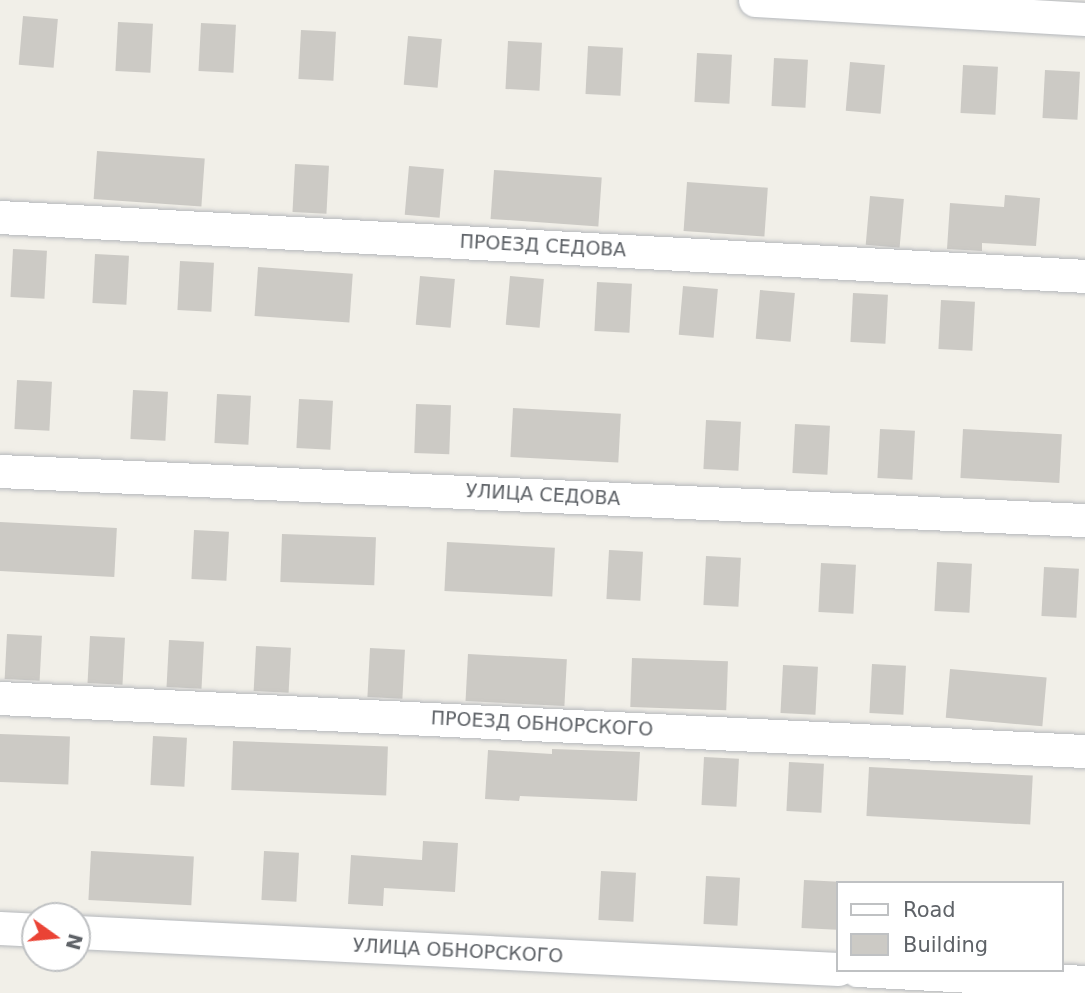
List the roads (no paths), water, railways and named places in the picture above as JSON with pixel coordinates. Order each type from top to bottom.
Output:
[{"type":"street","points":[[755,0],[1085,19]]},
{"type":"street","name":"ПРОЕЗД СЕДОВА","points":[[0,217],[1085,276]]},
{"type":"street","name":"УЛИЦА СЕДОВА","points":[[0,471],[1085,520]]},
{"type":"street","name":"ПРОЕЗД ОБНОРСКОГО","points":[[0,698],[1085,751]]},
{"type":"street","points":[[0,928],[21,929]]},
{"type":"street","name":"УЛИЦА ОБНОРСКОГО","points":[[91,933],[836,969]]},
{"type":"street","points":[[895,972],[1085,982]]}]
